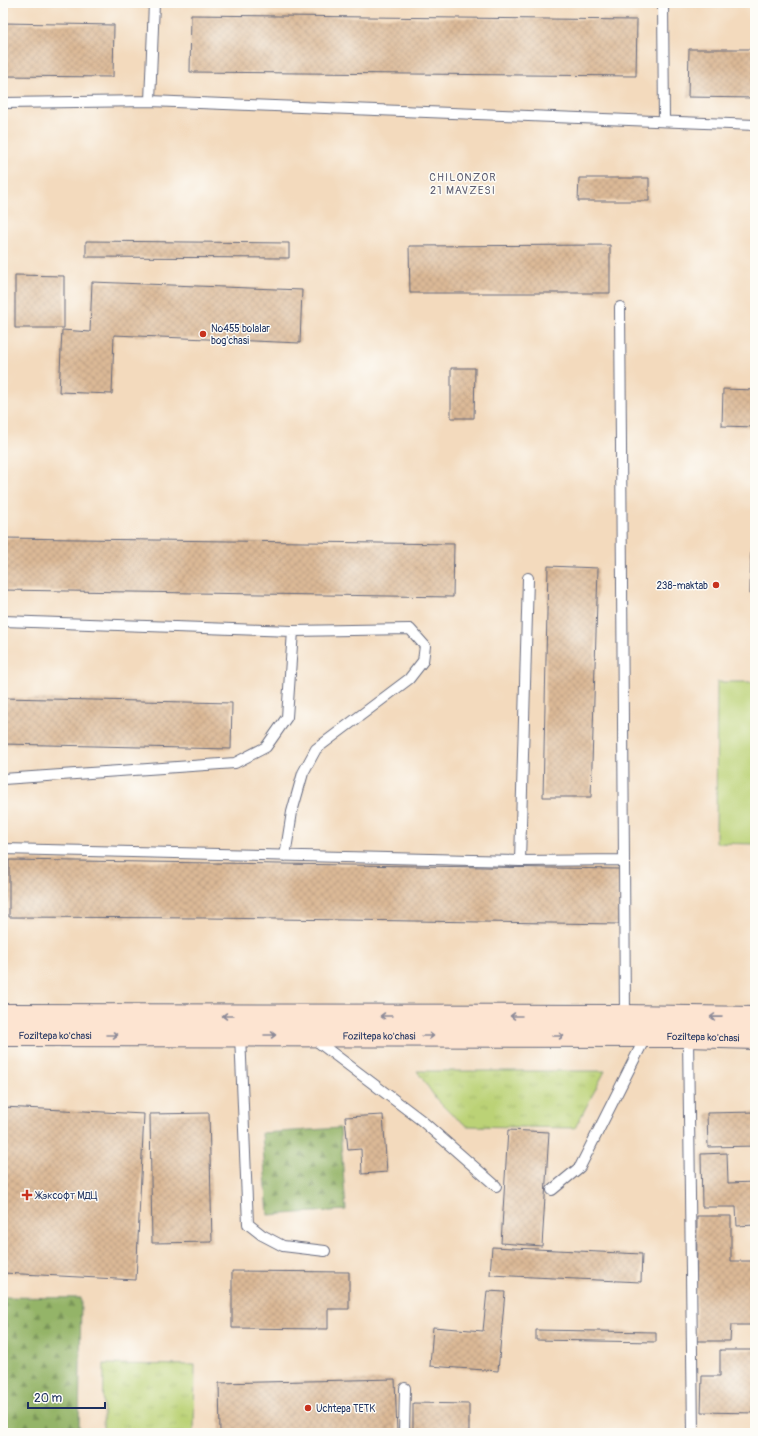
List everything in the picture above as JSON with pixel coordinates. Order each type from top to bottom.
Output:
[{"type":"main road","name":"Foziltepa ko'chasi","points":[[3,1015],[625,1016],[755,1018]]},
{"type":"main road","name":"Foziltepa ko'chasi","points":[[3,1035],[688,1036],[755,1038]]},
{"type":"lane","points":[[150,101],[154,3]]},
{"type":"lane","points":[[663,3],[664,121]]},
{"type":"lane","points":[[3,103],[150,101],[755,125]]},
{"type":"lane","points":[[620,306],[625,1016]]},
{"type":"lane","points":[[520,861],[528,578]]},
{"type":"lane","points":[[3,621],[293,631],[410,629],[425,646],[423,661],[409,679],[316,749],[303,773],[292,812],[285,856]]},
{"type":"lane","points":[[3,779],[235,763],[266,748],[287,717],[293,631]]},
{"type":"lane","points":[[3,849],[520,861],[624,860]]},
{"type":"lane","points":[[240,1035],[248,1224],[262,1235],[283,1246],[325,1251]]},
{"type":"lane","points":[[309,1035],[421,1120],[496,1186]]},
{"type":"lane","points":[[552,1190],[580,1167],[646,1036]]},
{"type":"lane","points":[[688,1036],[693,1433]]},
{"type":"lane","points":[[404,1433],[405,1388]]},
{"type":"green space","points":[[717,682],[755,682],[755,844],[716,843]]},
{"type":"green space","points":[[417,1071],[605,1071],[575,1128],[467,1126],[451,1114],[437,1100]]},
{"type":"green space","points":[[340,1128],[346,1210],[268,1215],[262,1133]]},
{"type":"green space","points":[[3,1297],[81,1298],[79,1433],[3,1433]]},
{"type":"green space","points":[[104,1364],[195,1365],[194,1433],[103,1433]]},
{"type":"building","points":[[191,15],[637,20],[636,76],[190,72]]},
{"type":"building","points":[[3,23],[114,25],[113,77],[3,76]]},
{"type":"building","points":[[689,49],[755,49],[755,98],[688,97]]},
{"type":"building","points":[[579,178],[649,178],[649,201],[578,201]]},
{"type":"building","points":[[86,241],[289,243],[289,258],[86,257]]},
{"type":"building","points":[[610,245],[610,293],[410,293],[409,246]]},
{"type":"building","points":[[15,275],[64,276],[64,328],[15,328]]},
{"type":"building","points":[[92,282],[302,290],[300,343],[114,335],[112,394],[59,392],[62,330],[90,332]]},
{"type":"building","points":[[451,368],[475,368],[474,418],[451,418]]},
{"type":"building","points":[[723,389],[755,390],[755,427],[722,426]]},
{"type":"building","points":[[3,538],[454,544],[453,597],[3,590]]},
{"type":"building","points":[[751,543],[755,543],[755,594],[750,594]]},
{"type":"building","points":[[548,566],[598,568],[591,797],[543,797]]},
{"type":"building","points":[[3,698],[232,703],[231,749],[3,744]]},
{"type":"building","points":[[9,860],[620,869],[619,924],[209,918],[9,917]]},
{"type":"building","points":[[3,1107],[144,1114],[136,1280],[3,1273]]},
{"type":"building","points":[[755,1112],[755,1146],[708,1147],[707,1113]]},
{"type":"building","points":[[209,1113],[212,1242],[152,1243],[150,1114]]},
{"type":"building","points":[[383,1115],[387,1172],[362,1174],[361,1149],[348,1150],[345,1117]]},
{"type":"building","points":[[508,1130],[549,1132],[542,1246],[501,1243]]},
{"type":"building","points":[[727,1153],[728,1183],[755,1182],[755,1225],[737,1226],[736,1207],[702,1207],[701,1154]]},
{"type":"building","points":[[697,1216],[731,1216],[731,1261],[755,1261],[755,1325],[731,1325],[730,1341],[696,1341]]},
{"type":"building","points":[[492,1247],[642,1254],[641,1282],[490,1275]]},
{"type":"building","points":[[232,1271],[349,1272],[349,1309],[328,1309],[328,1329],[232,1328]]},
{"type":"building","points":[[487,1291],[505,1292],[498,1371],[430,1366],[433,1327],[483,1331]]},
{"type":"building","points":[[536,1330],[656,1332],[656,1342],[536,1340]]},
{"type":"building","points":[[720,1350],[755,1350],[755,1413],[701,1412],[702,1376],[720,1376]]},
{"type":"building","name":"Uchtepa TETK","points":[[395,1379],[397,1433],[220,1433],[219,1383]]},
{"type":"building","points":[[413,1403],[469,1404],[469,1433],[413,1433]]},
{"type":"place","name":"№455 bolalar bog'chasi","points":[[203,334]]},
{"type":"place","name":"238-maktab","points":[[716,585]]},
{"type":"place","name":"Жэксофт МДЦ","points":[[27,1195]]},
{"type":"place","name":"Uchtepa TETK","points":[[308,1408]]},
{"type":"district","name":"CHILONZOR 21 MAVZESI","points":[[463,183]]}]
